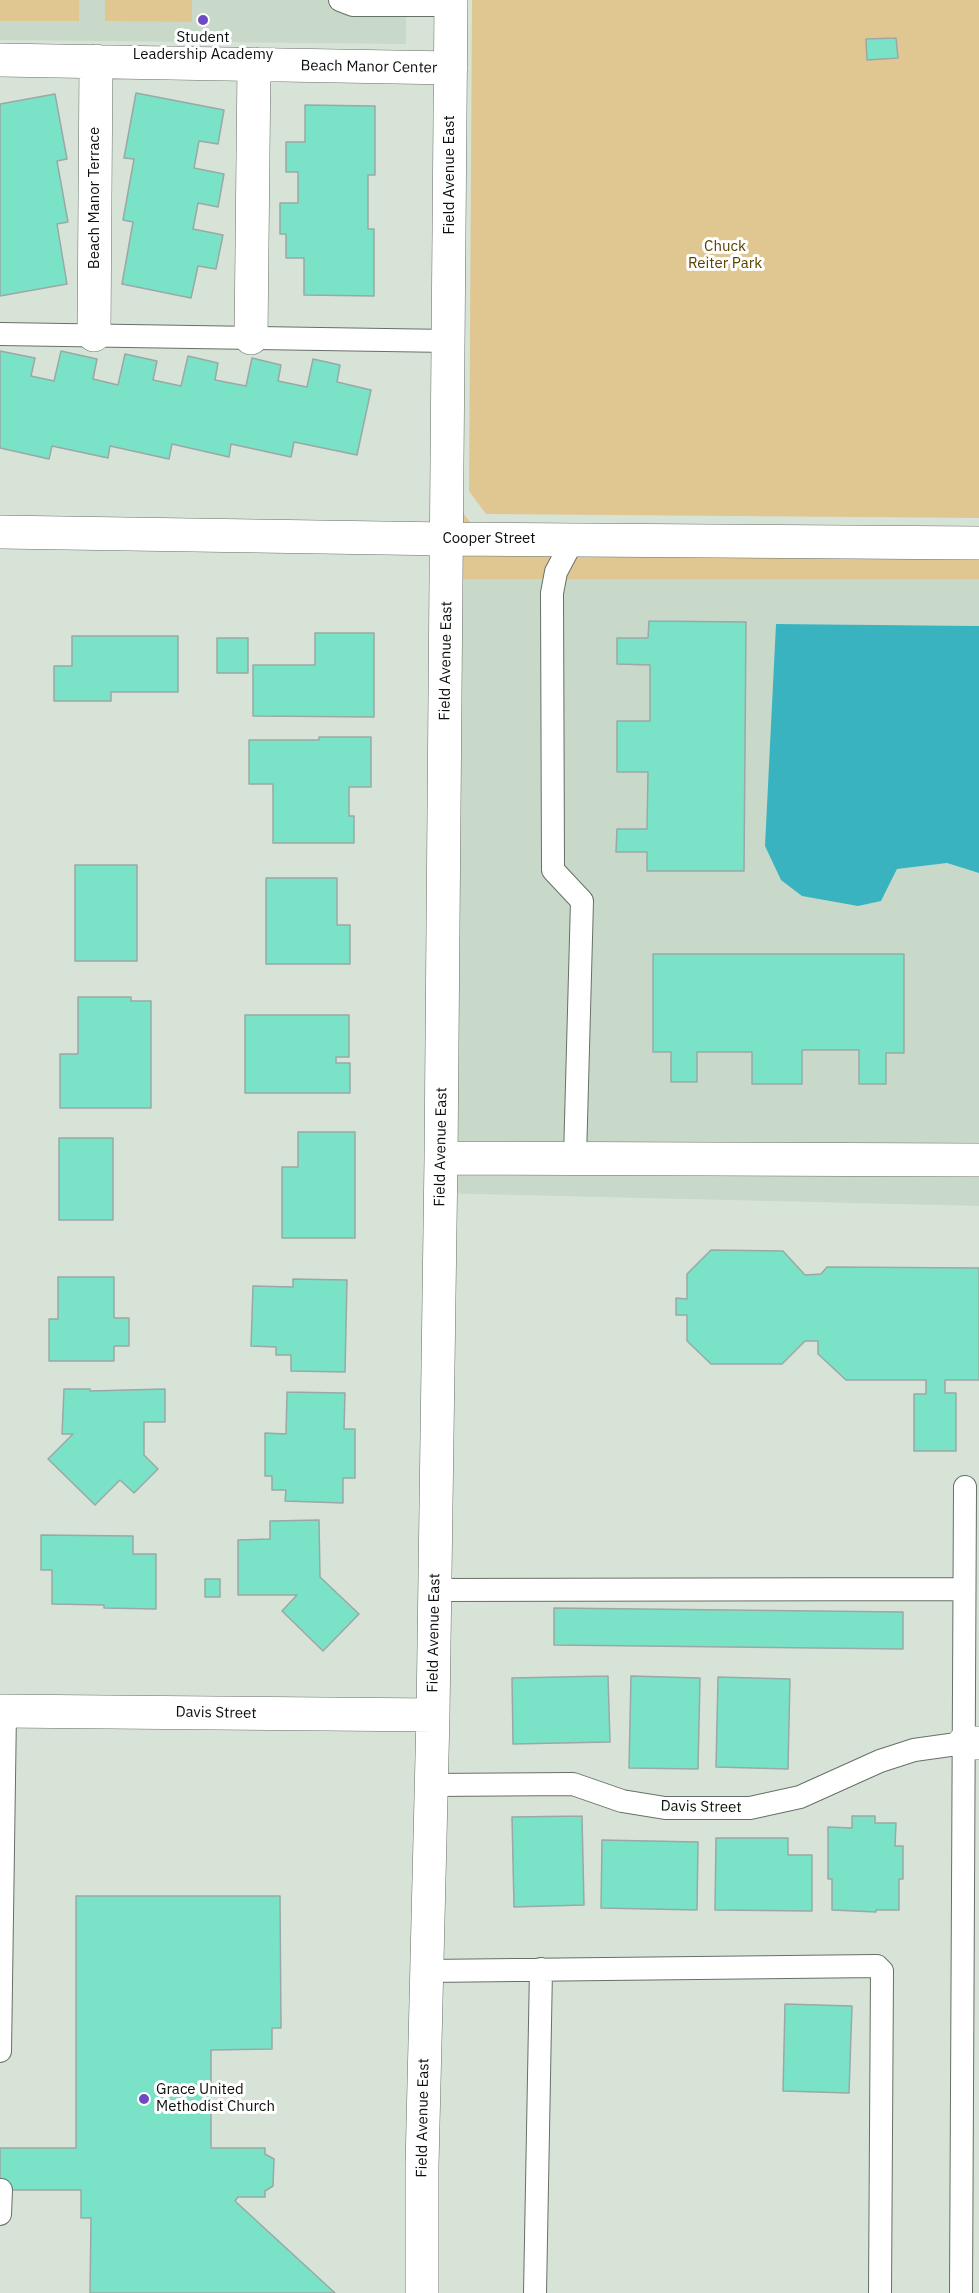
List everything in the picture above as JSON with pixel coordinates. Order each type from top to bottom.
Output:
[{"type":"street","name":"Field Avenue East","points":[[422,2293],[422,2165],[433,1715],[441,1158],[451,3]]},
{"type":"street","name":"Beach Manor Center","points":[[0,60],[451,68]]},
{"type":"street","name":"Beach Manor Terrace","points":[[94,334],[96,61]]},
{"type":"street","points":[[250,338],[254,64]]},
{"type":"street","name":"Cooper Street","points":[[0,532],[448,539],[979,543]]},
{"type":"street","points":[[441,1158],[979,1160]]},
{"type":"street","name":"Davis Street","points":[[3,1711],[433,1715]]},
{"type":"lane","points":[[340,0],[353,5],[451,3]]},
{"type":"lane","points":[[0,334],[449,341]]},
{"type":"lane","points":[[573,540],[556,572],[552,593],[553,870],[582,901],[575,1158]]},
{"type":"lane","points":[[961,2293],[971,2016],[971,1743],[964,1589],[965,1487]]},
{"type":"lane","points":[[435,1590],[964,1589]]},
{"type":"lane","points":[[0,2051],[3,1711]]},
{"type":"lane","name":"Davis Street","points":[[431,1785],[573,1784],[622,1801],[665,1808],[750,1808],[800,1797],[880,1761],[914,1750],[971,1743]]},
{"type":"lane","points":[[426,1971],[877,1966],[882,1971],[880,2293]]},
{"type":"lane","points":[[535,2293],[541,1969]]},
{"type":"lane","points":[[0,2214],[1,2190]]},
{"type":"shaded area","name":"Student Leadership Academy","points":[[0,0],[406,0],[406,44],[0,40]]},
{"type":"shaded area","points":[[438,579],[979,579],[979,626],[776,624],[881,901],[897,869],[947,863],[979,873],[979,1206],[432,1193]]},
{"type":"green space","points":[[0,0],[79,0],[79,21],[0,21]]},
{"type":"green space","points":[[105,0],[192,0],[192,22],[105,21]]},
{"type":"green space","name":"Chuck Reiter Park","points":[[472,0],[979,0],[979,518],[486,514],[469,491]]},
{"type":"green space","points":[[453,500],[474,527],[979,535],[979,579],[438,579]]},
{"type":"water","points":[[776,624],[979,626],[979,873],[947,863],[897,869],[881,901],[858,906],[802,896],[781,880],[765,846]]},
{"type":"building","points":[[896,38],[898,58],[867,60],[866,39]]},
{"type":"building","points":[[136,93],[224,110],[218,144],[199,141],[194,168],[224,174],[218,207],[198,203],[193,229],[223,235],[216,269],[198,266],[191,298],[122,284],[133,222],[123,220],[134,159],[124,158]]},
{"type":"building","points":[[55,94],[67,159],[57,161],[68,222],[57,224],[67,284],[0,296],[0,104]]},
{"type":"building","points":[[305,105],[375,106],[375,175],[368,175],[368,229],[374,229],[374,296],[304,295],[304,258],[286,258],[286,234],[280,234],[280,203],[298,203],[298,172],[286,172],[286,142],[305,142]]},
{"type":"building","points":[[0,351],[35,358],[31,376],[54,381],[61,351],[97,359],[93,379],[118,385],[125,354],[157,361],[153,380],[181,386],[188,356],[218,363],[215,380],[246,386],[252,358],[281,365],[278,381],[307,387],[313,359],[340,365],[337,382],[371,390],[357,455],[294,442],[291,457],[231,444],[229,457],[172,444],[169,459],[110,446],[108,458],[52,446],[49,459],[0,448]]},
{"type":"building","points":[[649,621],[746,622],[744,871],[647,871],[647,852],[616,852],[617,829],[647,829],[648,772],[617,772],[617,721],[650,721],[650,665],[617,664],[617,638],[648,638]]},
{"type":"building","points":[[315,633],[374,633],[374,717],[253,716],[253,665],[315,665]]},
{"type":"building","points":[[72,636],[178,636],[178,692],[111,692],[111,701],[54,701],[54,666],[72,666]]},
{"type":"building","points":[[217,638],[248,638],[248,673],[217,673]]},
{"type":"building","points":[[319,737],[371,737],[371,787],[349,787],[349,816],[354,816],[354,843],[273,843],[273,784],[249,784],[249,740],[319,740]]},
{"type":"building","points":[[75,865],[137,865],[137,961],[75,961]]},
{"type":"building","points":[[266,878],[337,878],[337,925],[350,925],[350,964],[266,964]]},
{"type":"building","points":[[653,954],[904,954],[904,1053],[886,1053],[886,1084],[859,1084],[859,1050],[802,1050],[802,1084],[752,1084],[752,1052],[697,1052],[697,1082],[671,1082],[671,1052],[653,1052]]},
{"type":"building","points":[[78,997],[131,997],[131,1001],[151,1001],[151,1108],[60,1108],[60,1054],[78,1054]]},
{"type":"building","points":[[245,1015],[349,1015],[349,1057],[336,1057],[336,1063],[350,1063],[350,1093],[245,1093]]},
{"type":"building","points":[[298,1132],[355,1132],[355,1238],[282,1238],[282,1167],[298,1167]]},
{"type":"building","points":[[59,1138],[113,1138],[113,1220],[59,1220]]},
{"type":"building","points":[[711,1250],[783,1251],[805,1275],[821,1274],[827,1267],[979,1268],[979,1380],[945,1380],[945,1393],[956,1393],[956,1451],[914,1451],[914,1394],[926,1394],[926,1380],[846,1380],[818,1354],[818,1341],[805,1341],[782,1364],[711,1364],[687,1341],[687,1315],[676,1315],[676,1298],[687,1299],[687,1274]]},
{"type":"building","points":[[58,1277],[114,1277],[114,1318],[129,1318],[129,1346],[114,1346],[114,1361],[49,1361],[49,1319],[58,1319]]},
{"type":"building","points":[[293,1279],[347,1280],[345,1372],[291,1371],[291,1355],[276,1355],[276,1347],[251,1346],[253,1286],[293,1287]]},
{"type":"building","points":[[64,1389],[90,1389],[90,1391],[165,1389],[165,1422],[144,1422],[144,1455],[158,1469],[134,1493],[120,1480],[95,1505],[48,1459],[73,1434],[62,1434]]},
{"type":"building","points":[[287,1392],[345,1393],[344,1429],[355,1429],[355,1478],[343,1478],[343,1503],[285,1501],[286,1490],[272,1490],[272,1476],[265,1476],[265,1433],[286,1434]]},
{"type":"building","points":[[319,1520],[320,1577],[359,1614],[323,1651],[282,1611],[297,1595],[238,1595],[238,1540],[270,1539],[270,1521]]},
{"type":"building","points":[[41,1535],[133,1536],[133,1554],[156,1554],[156,1609],[52,1604],[52,1570],[41,1570]]},
{"type":"building","points":[[205,1579],[220,1579],[220,1597],[205,1597]]},
{"type":"building","points":[[554,1608],[903,1612],[903,1649],[554,1645]]},
{"type":"building","points":[[608,1676],[610,1742],[513,1744],[512,1678]]},
{"type":"building","points":[[631,1676],[700,1678],[698,1769],[629,1768]]},
{"type":"building","points":[[718,1677],[790,1679],[788,1769],[716,1767]]},
{"type":"building","points":[[582,1816],[584,1905],[514,1907],[512,1817]]},
{"type":"building","points":[[852,1816],[875,1816],[875,1823],[896,1823],[895,1846],[903,1846],[903,1879],[899,1879],[899,1910],[876,1910],[876,1912],[832,1910],[832,1879],[828,1879],[828,1827],[852,1828]]},
{"type":"building","points":[[716,1838],[788,1838],[788,1855],[812,1855],[812,1911],[715,1910]]},
{"type":"building","points":[[602,1840],[698,1842],[697,1910],[601,1908]]},
{"type":"building","name":"Grace United Methodist Church","points":[[76,1896],[280,1896],[281,2028],[272,2028],[272,2049],[211,2050],[211,2148],[265,2148],[265,2154],[274,2159],[273,2186],[265,2191],[265,2197],[238,2197],[235,2201],[335,2293],[90,2293],[91,2218],[81,2218],[81,2190],[0,2190],[0,2148],[76,2148]]},
{"type":"building","points":[[785,2004],[852,2006],[849,2093],[783,2091]]},
{"type":"place","name":"Student Leadership Academy","points":[[203,20]]},
{"type":"place","name":"Grace United Methodist Church","points":[[144,2099]]}]
